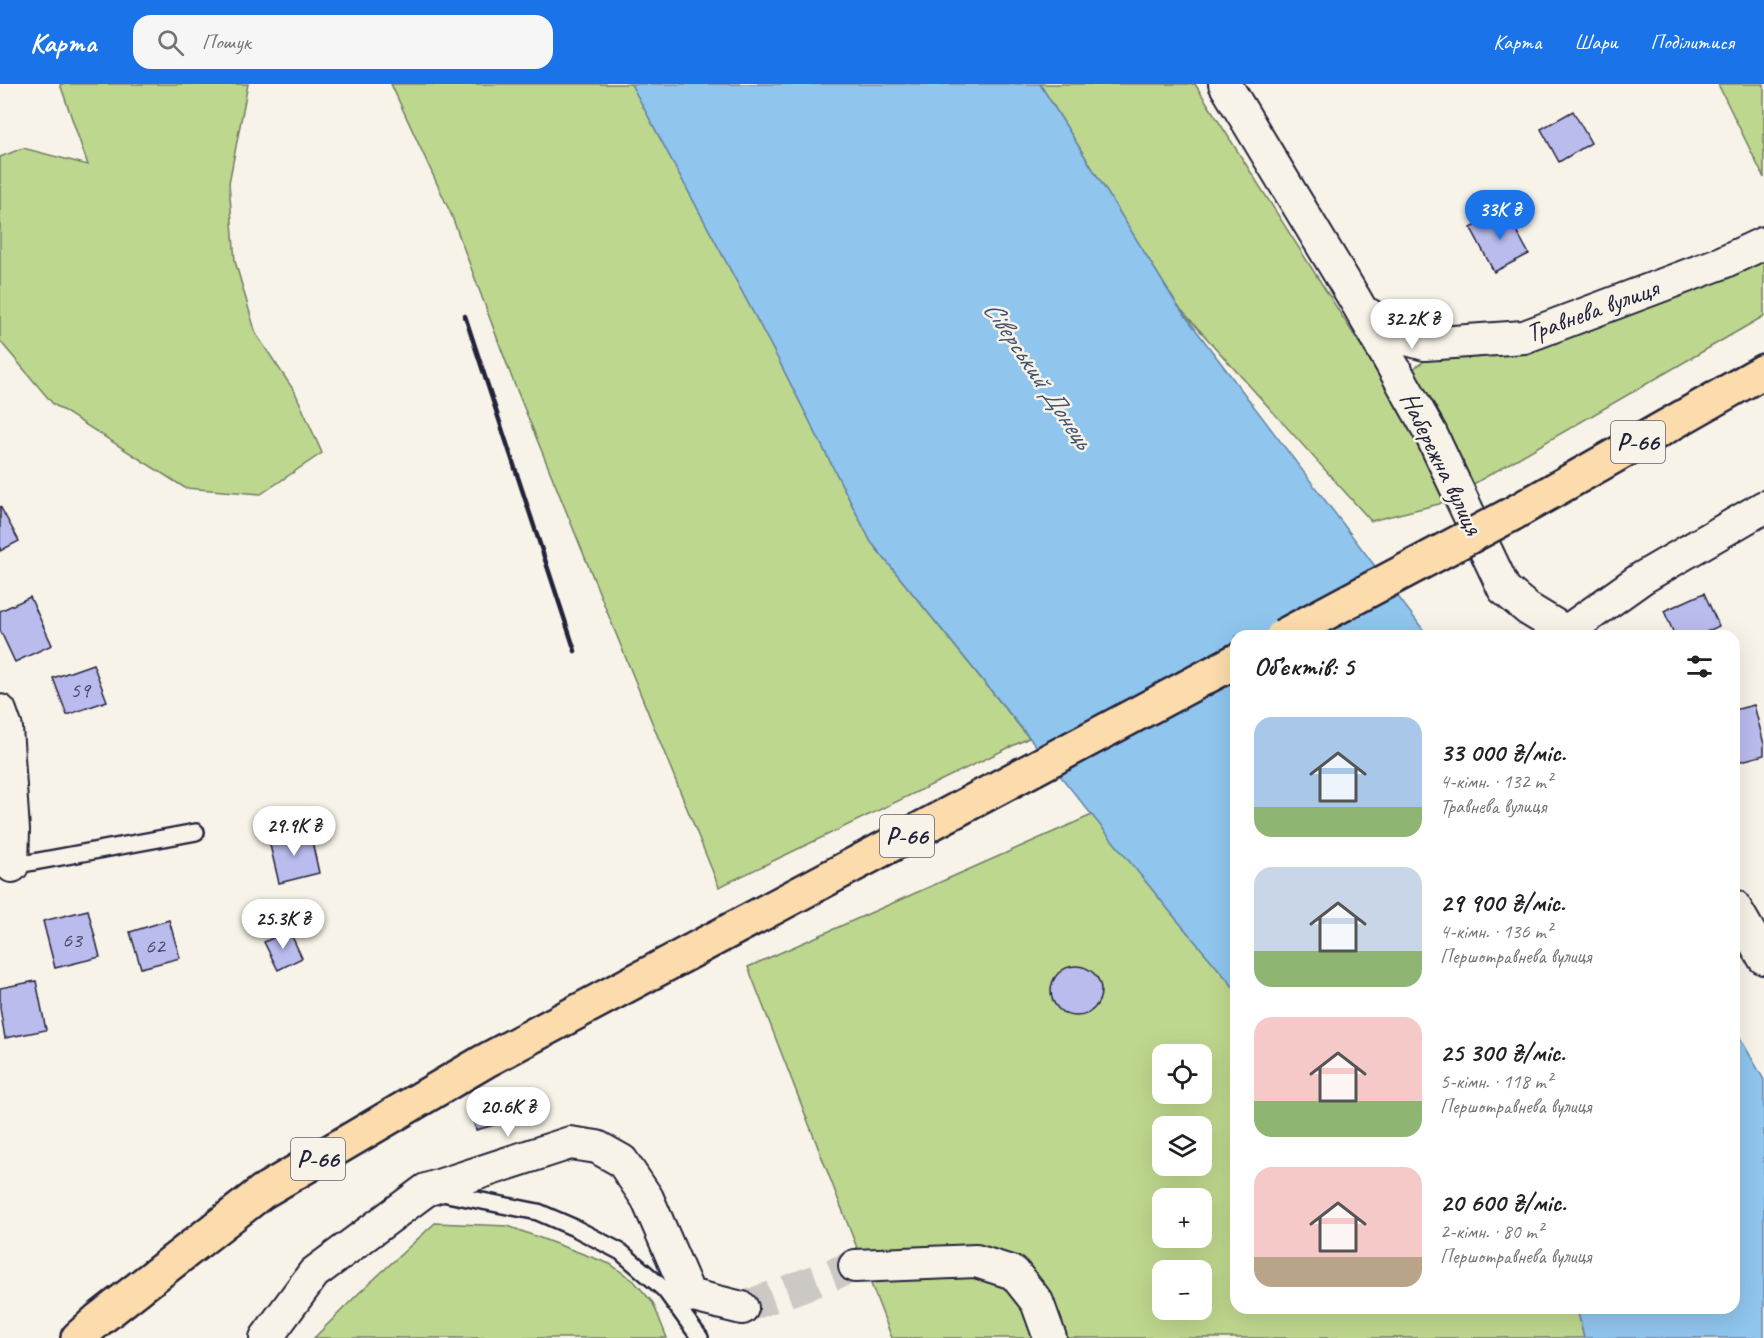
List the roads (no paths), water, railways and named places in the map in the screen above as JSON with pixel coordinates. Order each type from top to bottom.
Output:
[{"type":"main road","name":"Р-66","points":[[1294,630],[1512,514],[1764,371]]},
{"type":"main road","name":"Р-66","points":[[78,1338],[262,1192],[485,1061],[1230,664]]},
{"type":"street","name":"Набережна вулиця","points":[[1225,84],[1356,301],[1430,432],[1504,589],[1528,609],[1563,630]]},
{"type":"street","name":"Травнева вулиця","points":[[1356,301],[1385,333],[1425,344],[1524,336],[1721,263],[1764,243]]},
{"type":"street","points":[[1599,622],[1642,578],[1764,507]]},
{"type":"street","name":"Набережна вулиця","points":[[1573,630],[1599,622]]},
{"type":"street","points":[[0,711],[6,728],[13,830],[12,866]]},
{"type":"street","points":[[1740,916],[1764,958]]},
{"type":"street","points":[[266,1338],[314,1273],[426,1190],[570,1143],[597,1147],[622,1161],[647,1198],[689,1295],[742,1308]]},
{"type":"street","points":[[855,1266],[932,1261],[976,1261],[1014,1273],[1037,1302],[1050,1338]]},
{"type":"lane","points":[[12,866],[196,832]]},
{"type":"lane","points":[[426,1190],[538,1212],[621,1252],[665,1290],[699,1338]]},
{"type":"water","name":"Сіверський Донець","points":[[631,84],[1040,84],[1177,305],[1423,630],[1230,630],[1230,983],[871,542],[777,357]]},
{"type":"water","points":[[1740,1038],[1764,1080],[1764,1338],[1584,1338],[1578,1314],[1740,1314]]},
{"type":"tunnel","points":[[742,1308],[855,1266]]},
{"type":"railway","points":[[465,316],[575,651]]}]
